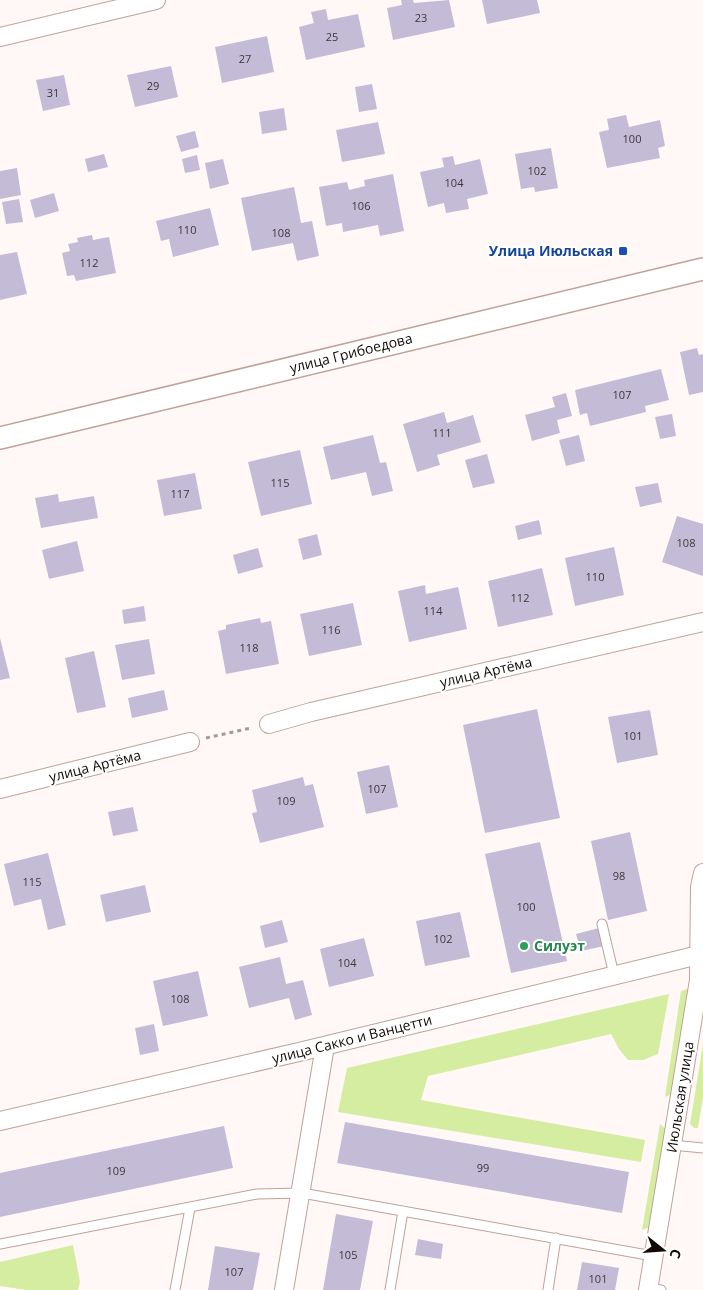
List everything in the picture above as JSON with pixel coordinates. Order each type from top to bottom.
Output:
[{"type":"street","points":[[0,37],[156,0]]},
{"type":"street","name":"улица Грибоедова","points":[[0,438],[703,268]]},
{"type":"street","name":"улица Артёма","points":[[269,724],[310,712],[703,622]]},
{"type":"street","name":"улица Артёма","points":[[0,789],[190,742]]},
{"type":"street","name":"Июльская улица","points":[[652,1289],[653,1256],[699,980],[701,955],[700,888],[703,873]]},
{"type":"street","name":"улица Сакко и Ванцетти","points":[[0,1121],[325,1046],[701,955]]},
{"type":"street","points":[[284,1290],[302,1193],[325,1046]]},
{"type":"lane","points":[[602,924],[614,975]]},
{"type":"lane","points":[[672,1145],[703,1148]]},
{"type":"lane","points":[[0,1244],[257,1194],[302,1193],[653,1256]]},
{"type":"lane","points":[[175,1290],[190,1208]]},
{"type":"lane","points":[[390,1290],[404,1211]]},
{"type":"lane","points":[[548,1290],[556,1238]]},
{"type":"path","points":[[190,742],[269,724]]},
{"type":"green space","points":[[693,987],[677,1092],[665,1097],[681,991]]},
{"type":"green space","points":[[669,994],[658,1054],[643,1060],[628,1060],[619,1049],[611,1034],[428,1076],[421,1100],[645,1140],[641,1162],[338,1112],[347,1068]]},
{"type":"green space","points":[[703,1044],[703,1097],[698,1128],[694,1128],[690,1124]]},
{"type":"green space","points":[[660,1124],[669,1132],[650,1227],[642,1230]]},
{"type":"green space","points":[[73,1245],[80,1282],[78,1290],[27,1290],[0,1286],[0,1262]]},
{"type":"building","points":[[401,0],[413,0],[414,3],[449,0],[455,27],[393,40],[387,8],[402,5]]},
{"type":"building","points":[[482,0],[537,0],[540,13],[487,24]]},
{"type":"building","points":[[326,9],[328,20],[358,14],[365,47],[306,60],[299,27],[314,23],[311,12]]},
{"type":"building","points":[[267,36],[274,72],[222,83],[215,47]]},
{"type":"building","points":[[171,66],[178,97],[135,107],[127,75]]},
{"type":"building","points":[[64,75],[70,105],[43,111],[36,80]]},
{"type":"building","points":[[372,84],[377,109],[359,112],[355,87]]},
{"type":"building","points":[[284,108],[287,130],[262,134],[259,112]]},
{"type":"building","points":[[626,115],[629,127],[660,120],[665,146],[658,148],[660,158],[607,168],[599,132],[609,130],[607,119]]},
{"type":"building","points":[[378,122],[385,154],[342,162],[336,130]]},
{"type":"building","points":[[195,131],[199,147],[181,152],[176,136]]},
{"type":"building","points":[[551,148],[558,188],[535,192],[534,187],[521,189],[515,154]]},
{"type":"building","points":[[104,154],[108,167],[88,172],[85,159]]},
{"type":"building","points":[[197,155],[200,170],[185,173],[182,159]]},
{"type":"building","points":[[453,156],[455,165],[480,159],[488,194],[467,199],[469,209],[446,213],[444,203],[428,207],[420,172],[444,167],[442,158]]},
{"type":"building","points":[[223,159],[229,184],[210,189],[205,163]]},
{"type":"building","points":[[17,168],[21,195],[0,199],[0,171]]},
{"type":"building","points":[[393,174],[404,231],[380,236],[378,225],[343,232],[342,223],[326,226],[319,187],[347,182],[349,190],[365,186],[364,180]]},
{"type":"building","points":[[294,187],[301,223],[312,221],[319,256],[297,261],[293,243],[252,251],[241,198]]},
{"type":"building","points":[[54,193],[59,211],[35,218],[30,200]]},
{"type":"building","points":[[19,199],[23,222],[6,224],[2,202]]},
{"type":"building","points":[[210,208],[219,245],[173,257],[169,239],[161,241],[156,221]]},
{"type":"building","points":[[92,235],[93,240],[109,237],[116,273],[76,281],[74,275],[67,276],[62,253],[70,251],[68,244],[78,242],[77,238]]},
{"type":"building","points":[[17,252],[27,294],[0,300],[0,255]]},
{"type":"building","points":[[697,348],[699,355],[703,354],[703,392],[689,395],[680,352]]},
{"type":"building","points":[[661,369],[669,400],[645,406],[646,412],[590,426],[587,413],[580,415],[575,390]]},
{"type":"building","points":[[566,393],[572,416],[557,420],[560,433],[532,441],[525,415],[555,407],[552,397]]},
{"type":"building","points":[[444,412],[447,423],[473,415],[481,442],[437,455],[440,465],[417,472],[403,424]]},
{"type":"building","points":[[672,414],[676,436],[660,439],[655,417]]},
{"type":"building","points":[[373,435],[380,463],[386,462],[393,491],[372,496],[366,472],[331,480],[323,447]]},
{"type":"building","points":[[579,435],[585,461],[566,466],[559,440]]},
{"type":"building","points":[[300,450],[312,504],[261,516],[248,462]]},
{"type":"building","points":[[487,454],[495,483],[473,488],[465,460]]},
{"type":"building","points":[[195,473],[202,509],[164,516],[157,480]]},
{"type":"building","points":[[658,483],[662,502],[640,507],[635,487]]},
{"type":"building","points":[[58,494],[59,502],[94,496],[98,518],[41,528],[35,498]]},
{"type":"building","points":[[677,516],[703,524],[703,576],[662,562]]},
{"type":"building","points":[[539,520],[542,534],[518,540],[515,526]]},
{"type":"building","points":[[317,534],[322,555],[303,560],[298,539]]},
{"type":"building","points":[[77,541],[84,571],[49,579],[42,550]]},
{"type":"building","points":[[614,547],[624,595],[575,606],[565,558]]},
{"type":"building","points":[[258,548],[263,567],[238,574],[233,555]]},
{"type":"building","points":[[542,568],[553,615],[498,627],[488,581]]},
{"type":"building","points":[[425,585],[426,594],[458,587],[467,629],[409,642],[398,591]]},
{"type":"building","points":[[353,603],[362,645],[309,656],[300,614]]},
{"type":"building","points":[[144,606],[146,621],[124,624],[122,610]]},
{"type":"building","points":[[260,618],[261,623],[271,621],[279,664],[226,674],[218,631],[226,629],[226,625]]},
{"type":"building","points":[[0,638],[10,678],[0,680]]},
{"type":"building","points":[[149,639],[155,674],[122,680],[115,645]]},
{"type":"building","points":[[94,651],[106,707],[77,713],[65,658]]},
{"type":"building","points":[[164,690],[168,710],[132,718],[128,698]]},
{"type":"building","points":[[537,709],[560,818],[485,833],[463,725]]},
{"type":"building","points":[[650,710],[658,755],[617,763],[608,717]]},
{"type":"building","points":[[389,765],[398,807],[366,814],[357,772]]},
{"type":"building","points":[[303,777],[305,786],[313,784],[324,827],[260,843],[252,813],[257,812],[252,790]]},
{"type":"building","points":[[133,807],[138,831],[113,836],[108,812]]},
{"type":"building","points":[[630,832],[647,911],[608,920],[591,841]]},
{"type":"building","points":[[540,842],[567,961],[511,973],[485,854]]},
{"type":"building","points":[[48,853],[66,925],[48,930],[41,899],[14,906],[4,864]]},
{"type":"building","points":[[145,885],[151,912],[106,922],[100,895]]},
{"type":"building","points":[[460,912],[470,957],[425,966],[416,921]]},
{"type":"building","points":[[282,920],[288,942],[265,948],[260,926]]},
{"type":"building","points":[[599,928],[604,946],[581,951],[576,934]]},
{"type":"building","points":[[364,938],[374,976],[329,987],[320,949]]},
{"type":"building","points":[[280,957],[286,984],[303,980],[312,1015],[295,1020],[289,998],[249,1008],[239,967]]},
{"type":"building","points":[[198,971],[208,1016],[163,1026],[153,981]]},
{"type":"building","points":[[154,1024],[159,1051],[140,1055],[135,1028]]},
{"type":"building","points":[[345,1122],[629,1172],[622,1213],[337,1163]]},
{"type":"building","points":[[224,1126],[233,1168],[0,1217],[0,1173]]},
{"type":"building","points":[[336,1214],[373,1221],[360,1290],[323,1290]]},
{"type":"building","points":[[418,1239],[443,1244],[441,1259],[415,1255]]},
{"type":"building","points":[[215,1246],[260,1253],[253,1290],[208,1290]]},
{"type":"building","points":[[582,1262],[619,1268],[615,1290],[577,1290]]},
{"type":"place","name":"Улица Июльская","points":[[623,251]]},
{"type":"place","name":"Силуэт","points":[[524,946]]}]
